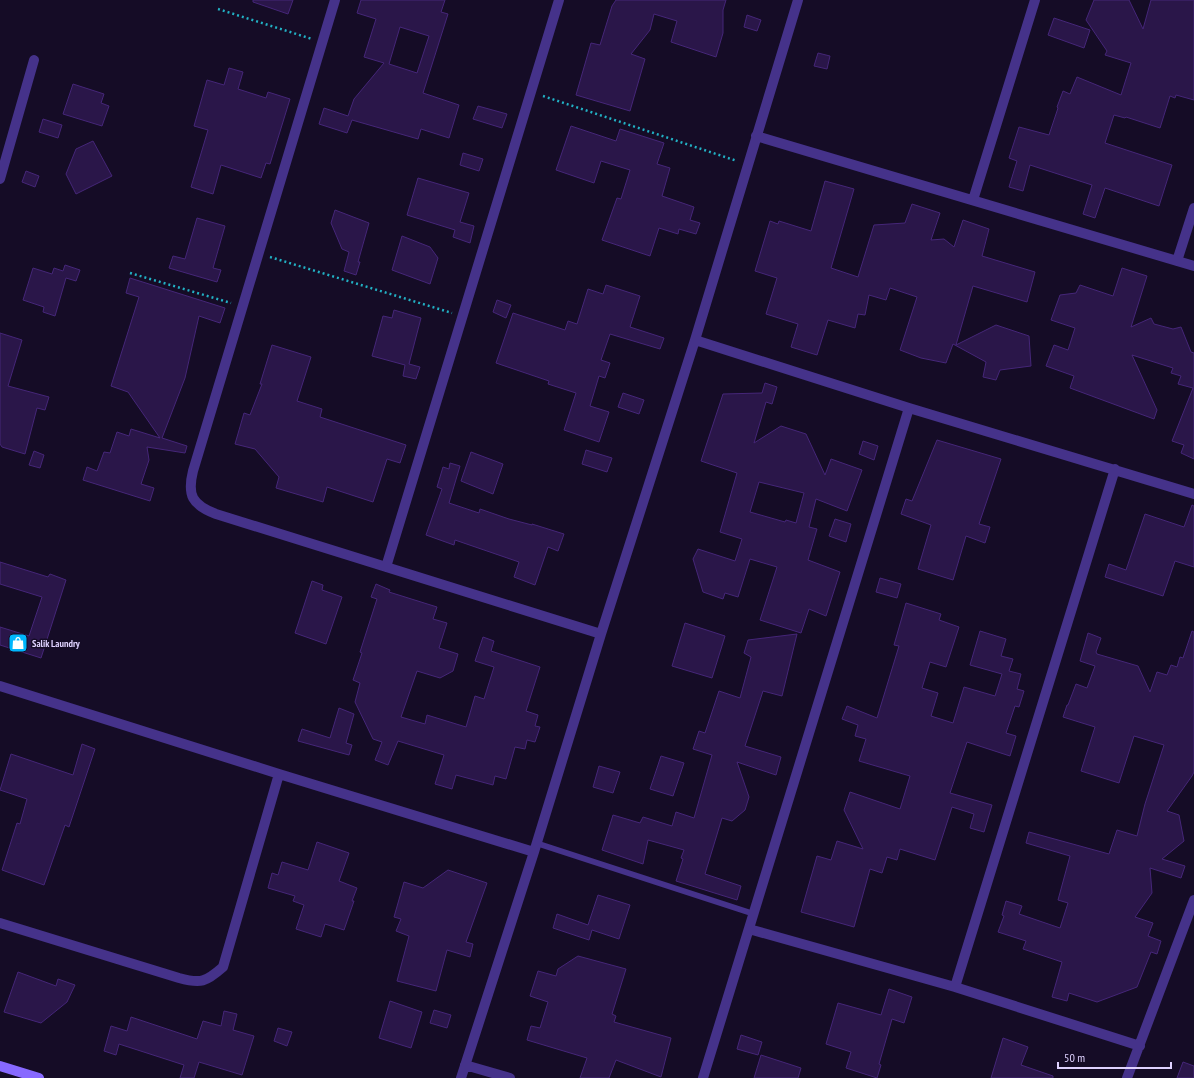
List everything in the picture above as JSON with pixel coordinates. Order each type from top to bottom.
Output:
[{"type":"main road","points":[[0,1066],[39,1078]]},
{"type":"street","points":[[335,0],[193,471],[190,485],[193,498],[203,509],[216,514],[601,634]]},
{"type":"street","points":[[386,567],[559,0]]},
{"type":"street","points":[[461,1078],[695,340],[798,0]]},
{"type":"street","points":[[973,200],[1035,0]]},
{"type":"street","points":[[0,179],[34,60]]},
{"type":"street","points":[[756,136],[1194,266]]},
{"type":"street","points":[[1177,261],[1194,208]]},
{"type":"street","points":[[695,340],[909,408],[1194,494]]},
{"type":"street","points":[[703,1078],[909,408]]},
{"type":"street","points":[[955,988],[1115,469]]},
{"type":"street","points":[[0,686],[279,774],[535,847]]},
{"type":"street","points":[[0,923],[179,978],[195,982],[211,978],[223,967],[228,952],[279,774]]},
{"type":"street","points":[[1128,1078],[1194,900]]},
{"type":"street","points":[[749,929],[955,988],[1140,1046]]},
{"type":"street","points":[[465,1065],[510,1078]]},
{"type":"lane","points":[[535,847],[754,914]]},
{"type":"path","points":[[218,9],[322,42]]},
{"type":"path","points":[[531,92],[747,165]]},
{"type":"path","points":[[259,253],[462,316]]},
{"type":"path","points":[[130,273],[242,307]]},
{"type":"building","points":[[253,0],[293,0],[288,14],[253,2]]},
{"type":"building","points":[[361,0],[445,0],[441,12],[448,14],[423,93],[459,105],[449,138],[421,129],[418,139],[352,120],[347,133],[319,124],[324,108],[348,116],[354,99],[384,63],[364,57],[376,19],[357,13]],"holes":[[[400,27],[429,36],[417,73],[389,64]]]},
{"type":"building","points":[[616,0],[726,0],[723,10],[723,33],[716,57],[671,42],[677,21],[654,14],[650,30],[631,54],[645,59],[630,111],[576,95],[591,43],[600,45],[612,6]]},
{"type":"building","points":[[1094,0],[1129,0],[1143,29],[1151,0],[1194,0],[1194,100],[1176,95],[1175,98],[1170,96],[1160,128],[1126,117],[1114,115],[1105,143],[1172,165],[1159,206],[1105,188],[1095,218],[1083,214],[1092,185],[1030,165],[1023,191],[1009,187],[1017,161],[1009,158],[1019,127],[1049,135],[1063,91],[1070,94],[1077,77],[1121,95],[1131,63],[1105,55],[1107,51],[1086,20]]},
{"type":"building","points":[[747,15],[761,20],[757,31],[744,27]]},
{"type":"building","points":[[1054,18],[1090,30],[1084,48],[1048,35]]},
{"type":"building","points":[[818,53],[830,56],[827,69],[814,66]]},
{"type":"building","points":[[229,68],[243,72],[238,89],[266,98],[268,92],[290,99],[270,164],[266,163],[261,178],[221,165],[213,194],[191,187],[208,130],[194,126],[207,80],[224,85]]},
{"type":"building","points":[[73,84],[104,94],[101,103],[109,106],[102,126],[63,114]]},
{"type":"building","points":[[478,106],[507,114],[502,128],[473,119]]},
{"type":"building","points":[[43,119],[62,125],[58,138],[39,132]]},
{"type":"building","points":[[571,126],[616,141],[620,129],[664,143],[657,164],[670,168],[662,196],[694,207],[690,220],[700,223],[696,234],[679,229],[678,234],[659,228],[650,256],[602,240],[617,198],[621,199],[630,170],[601,161],[594,183],[556,170]]},
{"type":"building","points":[[93,141],[112,176],[76,194],[66,174],[76,149]]},
{"type":"building","points":[[463,153],[483,159],[479,171],[460,165]]},
{"type":"building","points":[[26,171],[39,176],[35,187],[22,182]]},
{"type":"building","points":[[418,178],[469,193],[460,222],[474,226],[470,243],[453,237],[455,230],[407,215]]},
{"type":"building","points":[[825,181],[854,189],[831,268],[858,277],[874,225],[905,223],[912,204],[940,213],[931,240],[944,239],[954,247],[963,220],[989,229],[982,256],[1035,272],[1027,302],[973,286],[956,345],[996,325],[1029,336],[1031,366],[1000,370],[996,380],[983,377],[986,362],[953,344],[946,363],[921,358],[900,350],[917,297],[890,288],[886,300],[869,295],[865,315],[858,314],[855,328],[828,320],[817,355],[791,347],[798,324],[766,314],[777,278],[755,271],[770,221],[778,224],[779,221],[811,231]]},
{"type":"building","points":[[335,210],[369,223],[358,262],[360,262],[356,275],[344,271],[349,252],[342,249],[331,223]]},
{"type":"building","points":[[197,218],[225,226],[213,268],[221,270],[217,282],[169,268],[173,256],[185,259]]},
{"type":"building","points":[[402,236],[430,247],[438,258],[430,284],[392,270]]},
{"type":"building","points":[[65,265],[80,270],[76,281],[66,278],[55,316],[43,312],[44,307],[23,300],[33,268],[52,274],[54,268],[63,271]]},
{"type":"building","points":[[1122,268],[1147,276],[1131,327],[1151,318],[1154,324],[1173,329],[1181,327],[1191,352],[1194,353],[1194,459],[1181,453],[1184,445],[1172,441],[1193,388],[1178,384],[1181,376],[1171,373],[1173,368],[1132,355],[1157,410],[1154,419],[1070,388],[1074,376],[1046,366],[1054,345],[1068,350],[1075,328],[1051,320],[1060,295],[1076,293],[1080,285],[1113,296]]},
{"type":"building","points":[[130,278],[225,308],[220,323],[199,316],[185,378],[162,438],[187,446],[185,453],[147,447],[149,460],[141,484],[154,488],[150,501],[83,480],[87,467],[97,471],[104,452],[110,453],[117,432],[129,436],[131,429],[160,438],[128,392],[111,386],[139,297],[126,293]]},
{"type":"building","points":[[606,285],[640,296],[630,327],[664,338],[660,349],[610,334],[601,360],[610,363],[605,378],[599,376],[590,406],[609,412],[599,442],[564,430],[576,393],[548,384],[549,381],[496,363],[513,313],[565,330],[568,321],[577,324],[588,289],[603,294]]},
{"type":"building","points":[[497,300],[511,305],[506,318],[493,312]]},
{"type":"building","points":[[394,310],[421,318],[409,364],[420,367],[416,379],[403,376],[405,365],[372,356],[383,316],[392,318]]},
{"type":"building","points":[[0,333],[22,340],[8,386],[49,397],[45,410],[37,408],[25,454],[2,447],[0,444]]},
{"type":"building","points":[[272,345],[311,357],[297,401],[322,409],[320,417],[406,445],[400,463],[387,459],[373,502],[327,487],[323,502],[276,488],[279,477],[255,449],[235,444],[244,413],[250,415],[262,384],[260,384]]},
{"type":"building","points":[[765,383],[777,387],[772,404],[766,402],[754,443],[781,426],[806,434],[825,475],[831,459],[862,470],[847,511],[816,499],[809,527],[817,529],[808,560],[840,572],[826,616],[809,609],[801,633],[760,620],[777,567],[750,559],[738,597],[725,593],[723,599],[703,592],[693,559],[698,549],[735,561],[742,539],[720,532],[737,473],[701,461],[723,394],[762,393]],"holes":[[[759,482],[804,493],[796,523],[786,520],[785,522],[750,512]]]},
{"type":"building","points":[[623,393],[644,400],[639,414],[618,407]]},
{"type":"building","points":[[937,440],[1001,459],[979,524],[990,527],[985,543],[966,536],[953,580],[918,569],[931,525],[901,514],[906,499],[912,501]]},
{"type":"building","points":[[863,441],[878,446],[874,460],[859,454]]},
{"type":"building","points":[[586,450],[612,458],[607,472],[582,464]]},
{"type":"building","points":[[34,451],[44,455],[40,468],[29,465]]},
{"type":"building","points":[[471,452],[503,464],[493,494],[461,481]]},
{"type":"building","points":[[450,463],[460,466],[449,503],[479,513],[480,509],[509,519],[532,524],[564,534],[558,551],[548,547],[535,585],[514,577],[519,562],[455,540],[454,545],[426,535],[442,489],[437,487],[443,467],[449,469]]},
{"type":"building","points":[[1192,505],[1194,506],[1194,567],[1175,561],[1163,596],[1105,577],[1109,564],[1126,570],[1145,514],[1184,527]]},
{"type":"building","points":[[835,519],[851,524],[846,542],[829,536]]},
{"type":"building","points":[[0,562],[48,577],[50,574],[66,580],[41,658],[0,645],[0,627],[29,636],[42,597],[0,584]]},
{"type":"building","points":[[880,578],[901,584],[897,598],[876,592]]},
{"type":"building","points":[[312,581],[323,585],[322,590],[342,597],[326,644],[295,633]]},
{"type":"building","points":[[376,584],[390,590],[389,592],[437,607],[433,619],[447,623],[439,648],[458,654],[453,671],[440,678],[417,671],[401,717],[425,724],[427,715],[466,727],[475,696],[484,699],[494,667],[475,661],[483,637],[494,641],[491,651],[540,667],[526,711],[538,715],[535,726],[540,727],[535,742],[527,740],[525,749],[515,747],[506,779],[495,776],[493,785],[456,775],[452,789],[435,784],[444,755],[398,741],[388,765],[375,760],[382,742],[373,739],[355,702],[360,683],[353,680],[362,653],[360,652],[377,599],[371,597]]},
{"type":"building","points":[[906,603],[941,614],[939,620],[959,627],[946,667],[930,662],[922,688],[938,693],[931,716],[953,723],[964,687],[995,696],[1002,674],[970,665],[980,631],[1006,639],[1001,656],[1013,659],[1009,671],[1021,674],[1017,689],[1024,691],[1019,707],[1015,706],[1006,733],[1016,736],[1010,756],[967,742],[950,793],[992,805],[984,832],[970,828],[974,814],[952,807],[935,860],[900,849],[897,860],[887,857],[882,873],[870,869],[854,927],[801,912],[817,856],[831,860],[837,841],[863,849],[844,810],[850,792],[900,809],[910,776],[859,761],[866,739],[855,736],[858,725],[842,719],[847,706],[877,718],[899,646],[894,645]]},
{"type":"building","points":[[685,623],[725,636],[712,678],[672,666]]},
{"type":"building","points":[[1192,631],[1194,632],[1194,772],[1167,811],[1179,815],[1184,841],[1162,859],[1185,866],[1181,878],[1150,868],[1152,893],[1135,917],[1153,923],[1148,936],[1161,941],[1157,954],[1151,952],[1137,987],[1097,1002],[1069,993],[1067,1001],[1052,997],[1062,962],[1023,949],[1026,941],[998,932],[1004,916],[1002,915],[1006,901],[1022,906],[1019,914],[1060,928],[1068,903],[1058,900],[1070,856],[1026,843],[1029,832],[1109,854],[1117,830],[1137,836],[1145,804],[1164,745],[1134,736],[1119,783],[1081,771],[1095,727],[1063,717],[1076,684],[1087,688],[1095,666],[1080,661],[1088,633],[1101,638],[1096,652],[1097,654],[1138,666],[1150,692],[1157,672],[1167,675],[1171,665],[1177,667],[1180,657],[1183,658]]},
{"type":"building","points":[[797,634],[782,696],[763,691],[745,746],[781,757],[776,775],[737,762],[749,797],[745,810],[732,821],[722,818],[705,874],[741,886],[737,900],[676,881],[683,859],[681,858],[684,850],[648,840],[643,864],[602,850],[613,815],[640,823],[643,817],[672,826],[676,812],[694,818],[712,755],[693,749],[699,731],[705,733],[719,691],[740,698],[751,657],[744,653],[748,640]]},
{"type":"building","points":[[339,708],[354,714],[346,743],[352,745],[349,755],[298,741],[302,729],[330,738]]},
{"type":"building","points":[[82,744],[95,749],[69,827],[65,825],[44,885],[2,870],[17,823],[20,824],[27,799],[0,790],[11,754],[73,775]]},
{"type":"building","points":[[661,756],[684,763],[673,796],[650,789]]},
{"type":"building","points":[[599,766],[620,772],[613,793],[593,787]]},
{"type":"building","points":[[317,842],[349,853],[339,881],[357,888],[344,930],[325,924],[321,937],[296,929],[304,905],[293,901],[295,896],[268,888],[272,873],[278,875],[282,862],[308,870]]},
{"type":"building","points":[[448,870],[487,883],[466,942],[473,944],[470,957],[447,950],[436,991],[397,981],[409,936],[396,931],[401,919],[394,917],[404,882],[423,888]]},
{"type":"building","points":[[598,895],[630,905],[619,939],[592,930],[589,940],[553,928],[557,914],[588,925]]},
{"type":"building","points":[[578,956],[626,969],[612,1014],[616,1016],[614,1022],[671,1038],[661,1077],[616,1060],[609,1078],[580,1078],[587,1058],[527,1040],[531,1026],[540,1028],[548,1002],[530,996],[538,971],[556,976],[558,969]]},
{"type":"building","points":[[18,972],[56,986],[58,979],[75,985],[67,1002],[41,1023],[4,1012]]},
{"type":"building","points":[[889,989],[912,997],[904,1023],[892,1019],[879,1064],[881,1065],[877,1078],[846,1068],[851,1052],[826,1044],[838,1003],[881,1015]]},
{"type":"building","points":[[390,1001],[422,1012],[411,1048],[379,1038]]},
{"type":"building","points":[[434,1010],[451,1015],[447,1028],[430,1023]]},
{"type":"building","points":[[224,1011],[237,1014],[233,1030],[254,1036],[242,1075],[199,1062],[194,1078],[180,1078],[184,1065],[119,1044],[116,1055],[104,1051],[111,1026],[127,1031],[131,1017],[197,1039],[203,1021],[221,1026]]},
{"type":"building","points":[[278,1028],[292,1032],[287,1046],[274,1041]]},
{"type":"building","points":[[741,1035],[762,1042],[758,1055],[737,1049]]},
{"type":"building","points":[[1003,1038],[1028,1047],[1021,1065],[1053,1076],[1053,1078],[991,1078]]},
{"type":"building","points":[[761,1055],[801,1068],[798,1078],[754,1078]]},
{"type":"building","points":[[1183,1062],[1194,1066],[1194,1078],[1177,1078]]},
{"type":"place","name":"Salik Laundry","points":[[18,643]]}]
